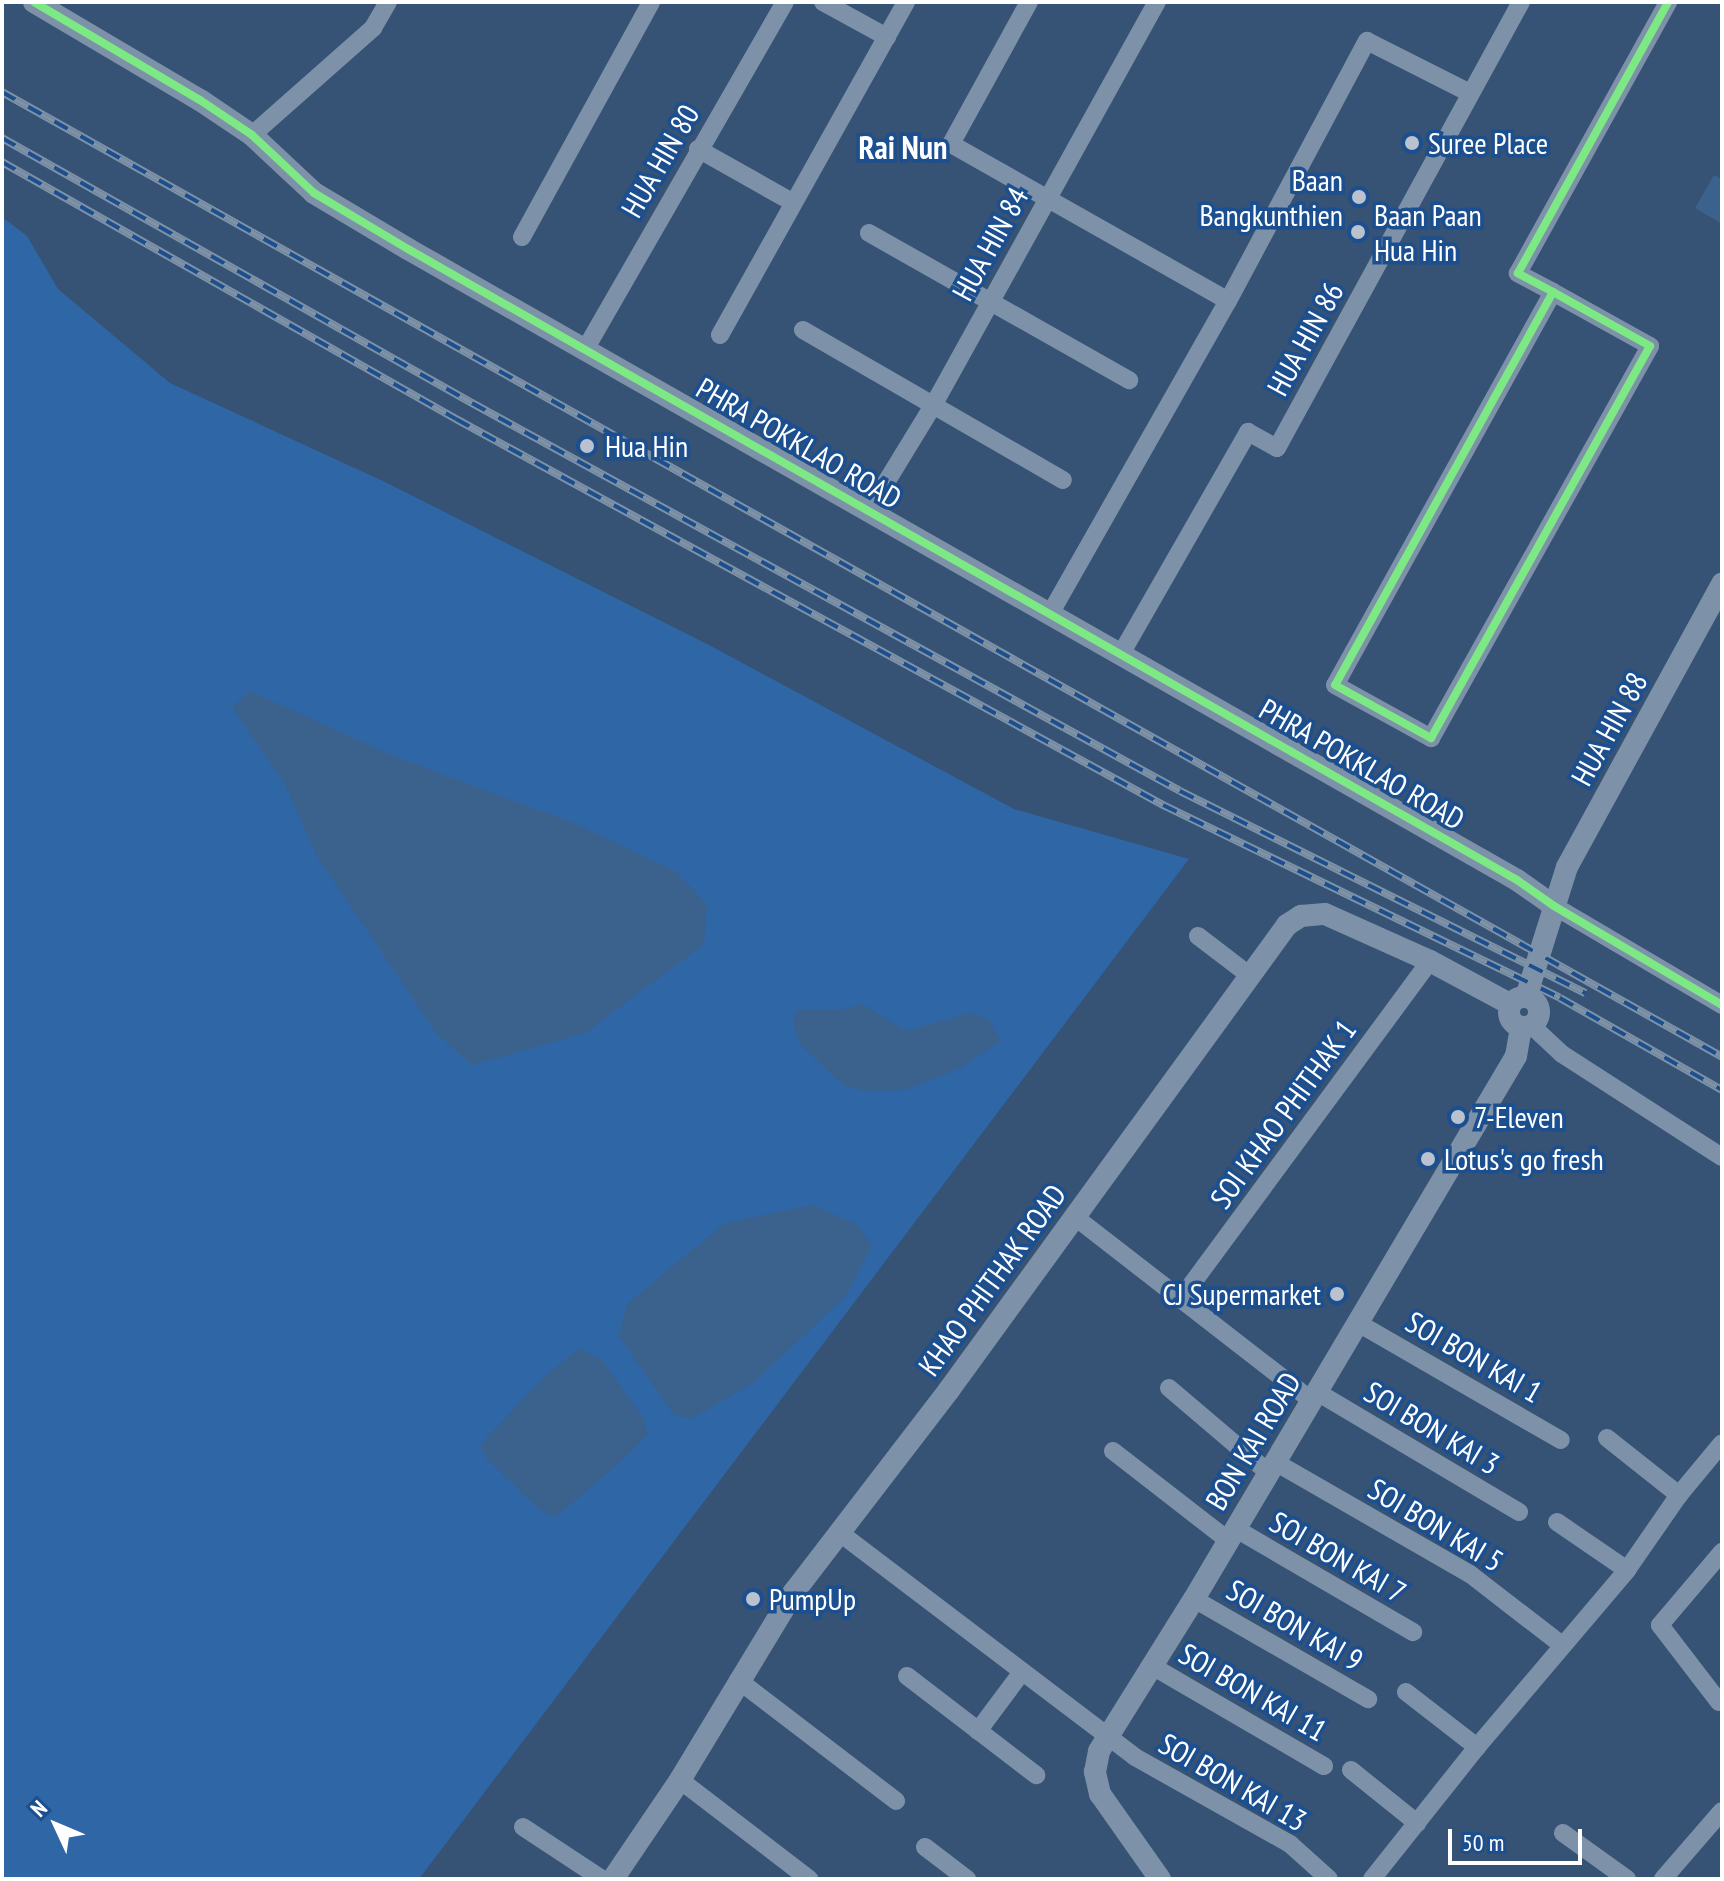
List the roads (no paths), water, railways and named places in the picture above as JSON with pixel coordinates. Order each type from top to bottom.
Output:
[{"type":"street","points":[[252,135],[373,28],[388,2]]},
{"type":"street","points":[[522,237],[651,2]]},
{"type":"street","name":"HUA HIN 80","points":[[586,348],[785,2]]},
{"type":"street","points":[[823,2],[887,37]]},
{"type":"street","points":[[720,335],[906,2]]},
{"type":"street","points":[[1029,2],[951,144],[1228,301]]},
{"type":"street","name":"HUA HIN 84","points":[[868,512],[934,404],[1157,2]]},
{"type":"street","name":"HUA HIN 86","points":[[1121,654],[1248,432],[1277,448],[1521,2]]},
{"type":"street","points":[[1553,292],[1335,685],[1431,738],[1650,346],[1553,292],[1518,273],[1668,2]]},
{"type":"street","name":"PHRA POKKLAO ROAD","points":[[44,6],[252,135],[314,193],[1517,880],[1554,906]]},
{"type":"street","points":[[1050,614],[1228,301],[1367,41],[1470,93]]},
{"type":"street","points":[[698,149],[792,202]]},
{"type":"street","points":[[869,233],[1129,380]]},
{"type":"street","points":[[803,330],[1063,480]]},
{"type":"street","name":"HUA HIN 88","points":[[1518,1001],[1567,867],[1722,584]]},
{"type":"street","points":[[1554,906],[1722,1005]]},
{"type":"street","name":"KHAO PHITHAK ROAD","points":[[613,1879],[680,1780],[794,1592],[1075,1217],[1287,925],[1301,916],[1316,913],[1518,1001]]},
{"type":"street","points":[[1198,936],[1249,975]]},
{"type":"street","name":"SOI KHAO PHITHAK 1","points":[[1180,1300],[1430,961]]},
{"type":"street","points":[[1518,1001],[1509,1017],[1722,1157]]},
{"type":"street","name":"BON KAI ROAD","points":[[1160,1879],[1100,1794],[1095,1772],[1099,1751],[1194,1599],[1516,1056],[1526,1027]]},
{"type":"street","name":"SOI BON KAI 3","points":[[1075,1217],[1180,1300],[1314,1396],[1519,1512]]},
{"type":"street","name":"SOI BON KAI 1","points":[[1358,1323],[1561,1440]]},
{"type":"street","name":"SOI BON KAI 5","points":[[1169,1388],[1272,1467],[1470,1574],[1562,1645]]},
{"type":"street","points":[[1607,1438],[1679,1495]]},
{"type":"street","points":[[1372,1879],[1477,1747],[1627,1570],[1679,1495],[1722,1443]]},
{"type":"street","name":"SOI BON KAI 7","points":[[1113,1451],[1232,1535],[1413,1632]]},
{"type":"street","points":[[1557,1522],[1627,1570]]},
{"type":"street","name":"SOI BON KAI 13","points":[[840,1533],[1135,1757],[1290,1844],[1329,1879]]},
{"type":"street","points":[[1719,1702],[1660,1625],[1722,1552]]},
{"type":"street","name":"SOI BON KAI 9","points":[[1194,1599],[1368,1699]]},
{"type":"street","name":"SOI BON KAI 11","points":[[1152,1666],[1324,1766]]},
{"type":"street","points":[[978,1731],[1022,1672]]},
{"type":"street","points":[[907,1676],[1036,1775]]},
{"type":"street","points":[[738,1680],[896,1801]]},
{"type":"street","points":[[1406,1692],[1477,1747]]},
{"type":"street","points":[[1351,1770],[1417,1823]]},
{"type":"street","points":[[680,1780],[809,1879]]},
{"type":"street","points":[[1663,1879],[1722,1811]]},
{"type":"street","points":[[523,1827],[602,1879]]},
{"type":"street","points":[[1563,1833],[1627,1879]]},
{"type":"street","points":[[925,1847],[962,1877]]},
{"type":"railway","points":[[2,92],[1722,1057]]},
{"type":"railway","points":[[2,138],[472,403],[1180,791],[1586,993]]},
{"type":"railway","points":[[2,162],[456,419],[1163,805],[1560,998],[1722,1090]]},
{"type":"place","name":"Suree Place","points":[[1412,143]]},
{"type":"place","name":"Baan Bangkunthien","points":[[1359,197]]},
{"type":"place","name":"Baan Paan Hua Hin","points":[[1358,232]]},
{"type":"place","name":"Hua Hin","points":[[587,446]]},
{"type":"place","name":"7-Eleven","points":[[1458,1117]]},
{"type":"place","name":"Lotus's go fresh","points":[[1428,1159]]},
{"type":"place","name":"CJ Supermarket","points":[[1337,1294]]},
{"type":"place","name":"PumpUp","points":[[753,1599]]},
{"type":"district","name":"Rai Nun","points":[[903,147]]}]
